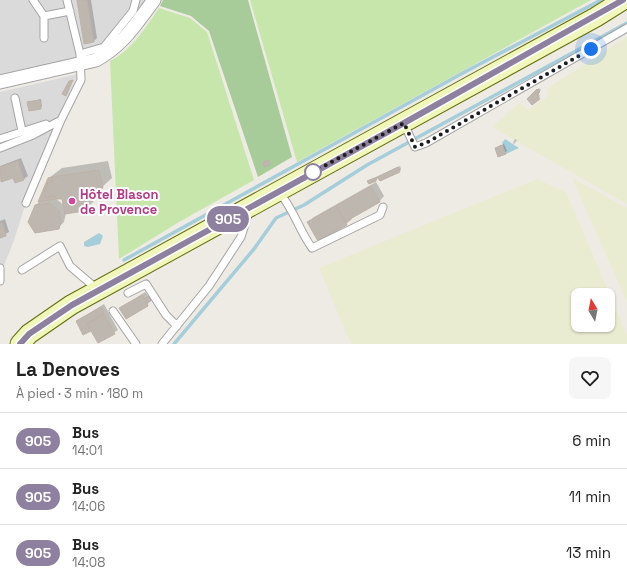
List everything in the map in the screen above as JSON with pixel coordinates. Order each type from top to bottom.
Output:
[{"type":"main road","points":[[20,344],[29,334],[50,318],[98,290],[404,123],[616,2]]},
{"type":"street","points":[[0,82],[80,59],[96,60],[109,53],[126,39],[154,0]]},
{"type":"lane","points":[[33,0],[44,16],[44,38]]},
{"type":"lane","points":[[26,203],[58,121],[81,80],[80,59],[67,0]]},
{"type":"lane","points":[[80,59],[104,47],[133,11],[136,0]]},
{"type":"lane","points":[[44,16],[70,11]]},
{"type":"lane","points":[[404,123],[415,147],[426,143],[627,28]]},
{"type":"lane","points":[[15,98],[22,131]]},
{"type":"lane","points":[[0,139],[58,121]]},
{"type":"lane","points":[[0,148],[33,135],[58,121]]},
{"type":"lane","points":[[278,191],[287,201],[302,234],[312,248],[333,236],[380,215],[383,207]]},
{"type":"lane","points":[[162,344],[209,286],[241,236],[250,206]]},
{"type":"lane","points":[[22,270],[60,246],[70,266],[98,290]]},
{"type":"lane","points":[[0,268],[0,281]]},
{"type":"lane","points":[[128,293],[146,284],[166,315],[177,326]]},
{"type":"lane","points":[[114,311],[136,344]]},
{"type":"shaded area","points":[[0,0],[149,0],[125,30],[98,55],[0,77]]},
{"type":"shaded area","points":[[78,74],[40,159],[14,240],[0,276],[0,92]]},
{"type":"green space","points":[[163,0],[248,0],[292,157],[258,177],[209,31],[191,16],[160,6]]},
{"type":"green space","points":[[250,0],[591,0],[297,162]]},
{"type":"green space","points":[[159,8],[190,18],[207,32],[254,180],[179,222],[119,259],[110,61],[131,45]]},
{"type":"green space","points":[[627,37],[627,204],[492,127],[519,103],[528,110],[547,97],[549,87]]},
{"type":"green space","points":[[572,178],[627,208],[627,302]]},
{"type":"green space","points":[[537,179],[566,192],[607,288],[571,288],[571,332],[615,332],[615,307],[627,335],[627,344],[351,344],[319,268]]},
{"type":"water","points":[[505,139],[519,148],[506,154],[502,143]]},
{"type":"water","points":[[99,233],[103,236],[100,244],[88,247],[84,246],[84,242]]},
{"type":"building","points":[[77,0],[87,0],[94,42],[84,44]]},
{"type":"building","points":[[73,80],[66,96],[62,94],[69,81]]},
{"type":"building","points":[[537,89],[540,92],[537,95],[540,99],[532,105],[527,99]]},
{"type":"building","points":[[40,100],[41,109],[29,111],[27,102]]},
{"type":"building","points":[[502,145],[506,154],[498,157],[495,148]]},
{"type":"building","points":[[269,160],[270,165],[264,167],[263,162]]},
{"type":"building","points":[[18,161],[24,180],[15,183],[13,178],[1,182],[0,167]]},
{"type":"building","points":[[398,167],[400,172],[380,181],[377,177]]},
{"type":"building","points":[[99,170],[103,188],[82,191],[85,211],[65,214],[62,199],[55,199],[55,196],[46,197],[45,190],[48,182],[53,182],[52,177]]},
{"type":"building","points":[[52,177],[53,182],[48,182],[45,190],[46,197],[55,196],[55,199],[38,202],[48,178]]},
{"type":"building","points":[[377,177],[376,181],[369,184],[367,181]]},
{"type":"building","points":[[371,186],[380,202],[345,222],[336,206]]},
{"type":"building","points":[[49,203],[59,211],[61,221],[59,229],[35,233],[28,222],[35,205]]},
{"type":"building","points":[[336,206],[347,225],[318,241],[307,222]]},
{"type":"building","points":[[2,222],[6,236],[0,238],[0,223]]},
{"type":"building","points":[[142,295],[144,299],[150,296],[152,300],[147,303],[148,306],[126,319],[119,308]]},
{"type":"building","points":[[101,307],[104,314],[87,324],[91,331],[83,335],[76,321]]},
{"type":"building","points":[[104,314],[115,334],[98,343],[87,324]]},
{"type":"waterway","points":[[124,260],[461,74],[601,0]]},
{"type":"waterway","points":[[174,344],[254,249],[276,218],[304,205],[367,165],[627,23]]},
{"type":"bus line","name":"905","points":[[20,344],[29,334],[50,318],[72,305],[596,17],[623,0]]},
{"type":"place","name":"Hôtel Blason de Provence","points":[[72,201]]},
{"type":"route","points":[[313,172],[404,123],[415,147],[426,143],[591,49]]}]
